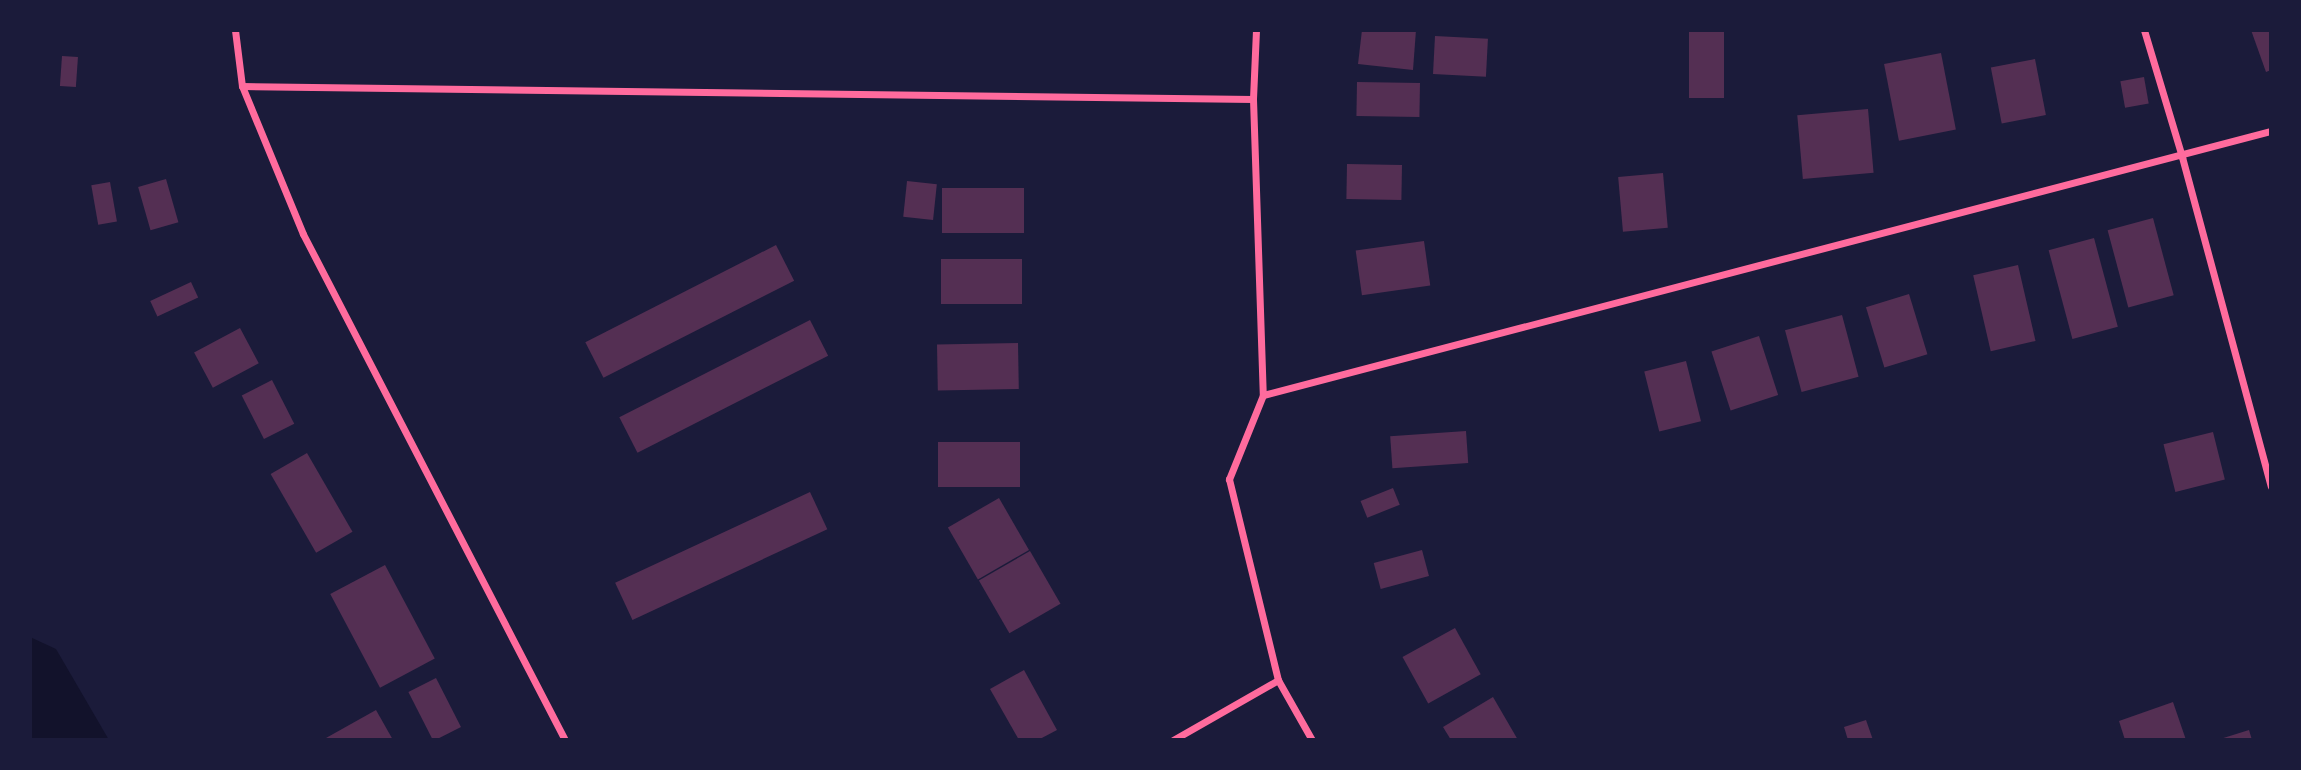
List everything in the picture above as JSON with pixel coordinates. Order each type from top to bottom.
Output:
[{"type":"street","points":[[234,30],[242,86],[303,234],[565,740]]},
{"type":"street","points":[[1256,30],[1253,99],[1263,395],[1229,479],[1278,680],[1312,740]]},
{"type":"street","points":[[2144,30],[2182,157],[2271,486]]},
{"type":"street","points":[[242,86],[1253,99]]},
{"type":"street","points":[[1263,395],[2182,157],[2271,131]]},
{"type":"street","points":[[1172,740],[1278,680]]},
{"type":"shaded area","points":[[30,637],[56,649],[109,740],[30,740]]},
{"type":"building","points":[[1362,30],[1416,30],[1413,70],[1358,64]]},
{"type":"building","points":[[1689,30],[1724,30],[1724,98],[1689,98]]},
{"type":"building","points":[[2251,30],[2271,30],[2271,70],[2266,72]]},
{"type":"building","points":[[1435,36],[1488,39],[1486,77],[1433,74]]},
{"type":"building","points":[[1941,53],[1956,130],[1899,141],[1884,64]]},
{"type":"building","points":[[62,56],[78,57],[76,87],[60,86]]},
{"type":"building","points":[[2035,59],[2046,115],[2002,124],[1991,68]]},
{"type":"building","points":[[2144,77],[2149,104],[2125,108],[2120,81]]},
{"type":"building","points":[[1357,82],[1420,83],[1419,117],[1356,116]]},
{"type":"building","points":[[1868,109],[1874,173],[1803,179],[1797,115]]},
{"type":"building","points":[[1347,164],[1402,165],[1401,200],[1346,199]]},
{"type":"building","points":[[1663,173],[1668,228],[1623,232],[1618,177]]},
{"type":"building","points":[[166,179],[178,222],[151,230],[138,187]]},
{"type":"building","points":[[907,181],[937,184],[933,220],[903,217]]},
{"type":"building","points":[[110,182],[117,221],[98,225],[91,185]]},
{"type":"building","points":[[942,188],[1024,188],[1024,233],[942,233]]},
{"type":"building","points":[[2153,218],[2174,295],[2128,307],[2108,230]]},
{"type":"building","points":[[2094,238],[2118,327],[2072,339],[2049,250]]},
{"type":"building","points":[[1424,241],[1430,286],[1362,295],[1356,251]]},
{"type":"building","points":[[776,245],[794,281],[603,378],[585,342]]},
{"type":"building","points":[[941,259],[1022,259],[1022,304],[941,304]]},
{"type":"building","points":[[2018,265],[2036,341],[1991,351],[1973,275]]},
{"type":"building","points":[[191,282],[198,297],[157,316],[150,301]]},
{"type":"building","points":[[1909,294],[1927,354],[1884,367],[1866,307]]},
{"type":"building","points":[[1842,315],[1859,377],[1802,392],[1785,330]]},
{"type":"building","points":[[810,320],[828,356],[637,453],[619,417]]},
{"type":"building","points":[[240,328],[259,363],[213,388],[194,352]]},
{"type":"building","points":[[1759,336],[1778,395],[1731,410],[1711,351]]},
{"type":"building","points":[[1018,343],[1019,389],[938,390],[937,344]]},
{"type":"building","points":[[1686,361],[1701,421],[1659,432],[1644,371]]},
{"type":"building","points":[[272,380],[294,424],[264,439],[242,395]]},
{"type":"building","points":[[1466,431],[1468,463],[1392,468],[1390,436]]},
{"type":"building","points":[[2213,432],[2225,480],[2175,492],[2164,444]]},
{"type":"building","points":[[938,442],[1020,442],[1020,487],[938,487]]},
{"type":"building","points":[[307,453],[353,532],[316,553],[271,474]]},
{"type":"building","points":[[1393,488],[1400,505],[1367,518],[1361,501]]},
{"type":"building","points":[[810,492],[827,529],[632,620],[615,583]]},
{"type":"building","points":[[999,498],[1029,550],[978,579],[948,528]]},
{"type":"building","points":[[1422,550],[1429,576],[1381,589],[1374,563]]},
{"type":"building","points":[[1030,551],[1060,604],[1009,633],[979,580]]},
{"type":"building","points":[[385,565],[435,659],[380,688],[330,594]]},
{"type":"building","points":[[1455,628],[1481,674],[1428,703],[1403,657]]},
{"type":"building","points":[[1024,670],[1057,730],[1038,740],[1019,740],[990,689]]},
{"type":"building","points":[[436,678],[461,727],[433,740],[408,692]]},
{"type":"building","points":[[1493,697],[1518,740],[1451,740],[1443,727]]},
{"type":"building","points":[[2173,702],[2186,740],[2125,740],[2119,721]]},
{"type":"building","points":[[376,710],[393,740],[327,740],[326,738]]},
{"type":"building","points":[[1866,720],[1873,740],[1848,740],[1844,727]]},
{"type":"building","points":[[2249,730],[2252,740],[2217,740]]}]
